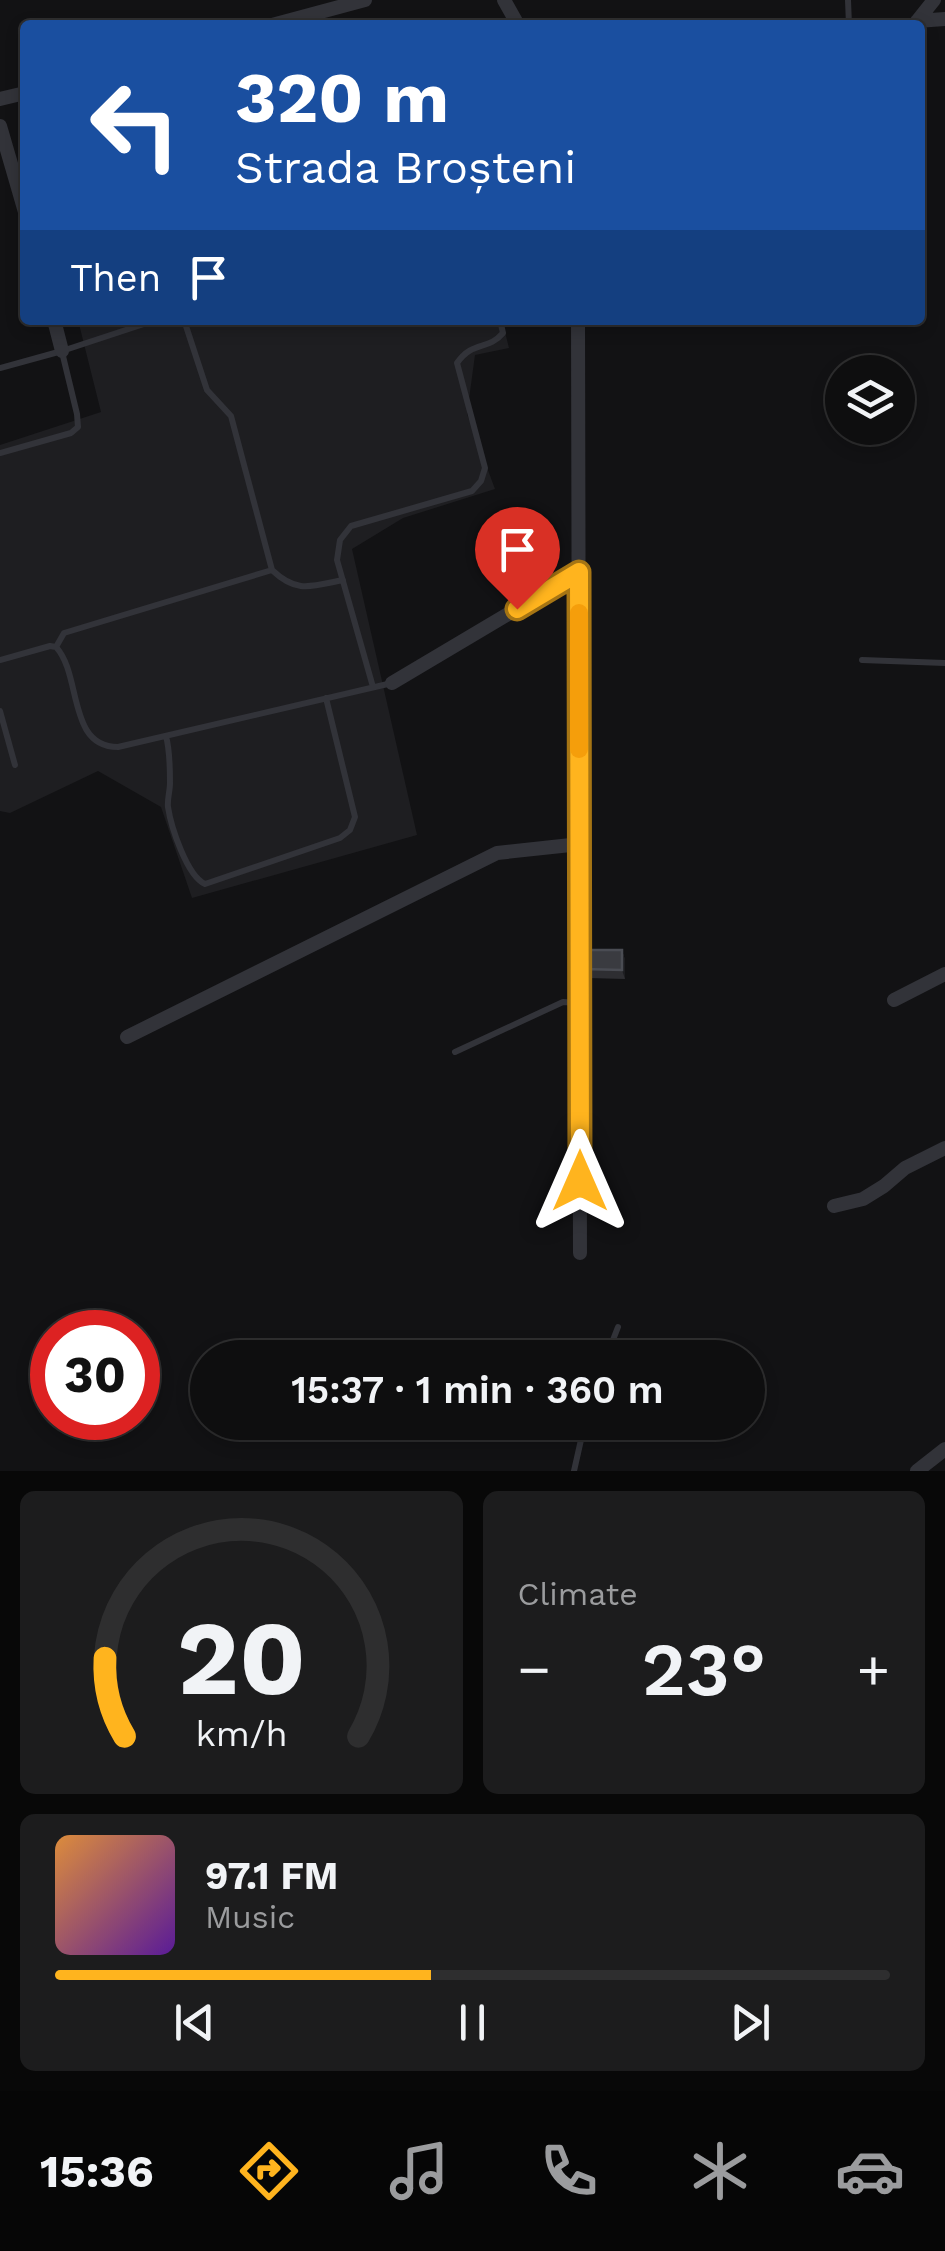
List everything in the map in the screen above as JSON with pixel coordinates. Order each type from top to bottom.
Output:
[{"type":"street","points":[[310,20],[365,0]]},
{"type":"street","points":[[918,20],[934,0]]},
{"type":"street","points":[[0,126],[20,195]]},
{"type":"street","points":[[55,325],[62,351]]},
{"type":"street","points":[[578,325],[580,1253]]},
{"type":"street","points":[[392,683],[579,572]]},
{"type":"street","points":[[127,1037],[497,853],[580,844]]},
{"type":"street","points":[[894,1000],[945,974]]},
{"type":"street","points":[[834,1206],[863,1199],[905,1168],[945,1148]]},
{"type":"street","points":[[918,1471],[945,1450]]},
{"type":"lane","points":[[0,368],[141,325]]},
{"type":"lane","points":[[186,325],[207,390],[231,416],[272,570],[284,582],[304,588],[343,580]]},
{"type":"lane","points":[[373,688],[337,560],[340,540],[350,526],[472,491],[482,481],[484,468],[457,363],[471,347],[500,339],[501,325]]},
{"type":"lane","points":[[0,454],[71,433],[78,427],[62,351]]},
{"type":"lane","points":[[56,646],[64,633],[272,570]]},
{"type":"lane","points":[[0,660],[56,646]]},
{"type":"lane","points":[[56,646],[66,662],[84,726],[91,738],[108,747],[392,683]]},
{"type":"lane","points":[[862,660],[945,662]]},
{"type":"lane","points":[[166,736],[168,806],[191,872],[206,884],[340,838],[350,830],[355,816],[326,698]]},
{"type":"lane","points":[[0,711],[15,765]]},
{"type":"lane","points":[[455,1052],[562,1002],[580,1003]]},
{"type":"lane","points":[[613,1340],[618,1326]]},
{"type":"lane","points":[[574,1471],[581,1440]]},
{"type":"shaded area","points":[[79,325],[503,325],[509,348],[475,355],[467,414],[495,489],[403,518],[352,549],[417,835],[192,898],[161,807],[98,771],[10,813],[0,811],[0,445],[101,412]]},
{"type":"building","points":[[586,950],[622,950],[622,970],[584,969]]},
{"type":"slow traffic","points":[[579,613],[579,749]]},
{"type":"route","points":[[517,609],[579,572],[580,1181]]}]
